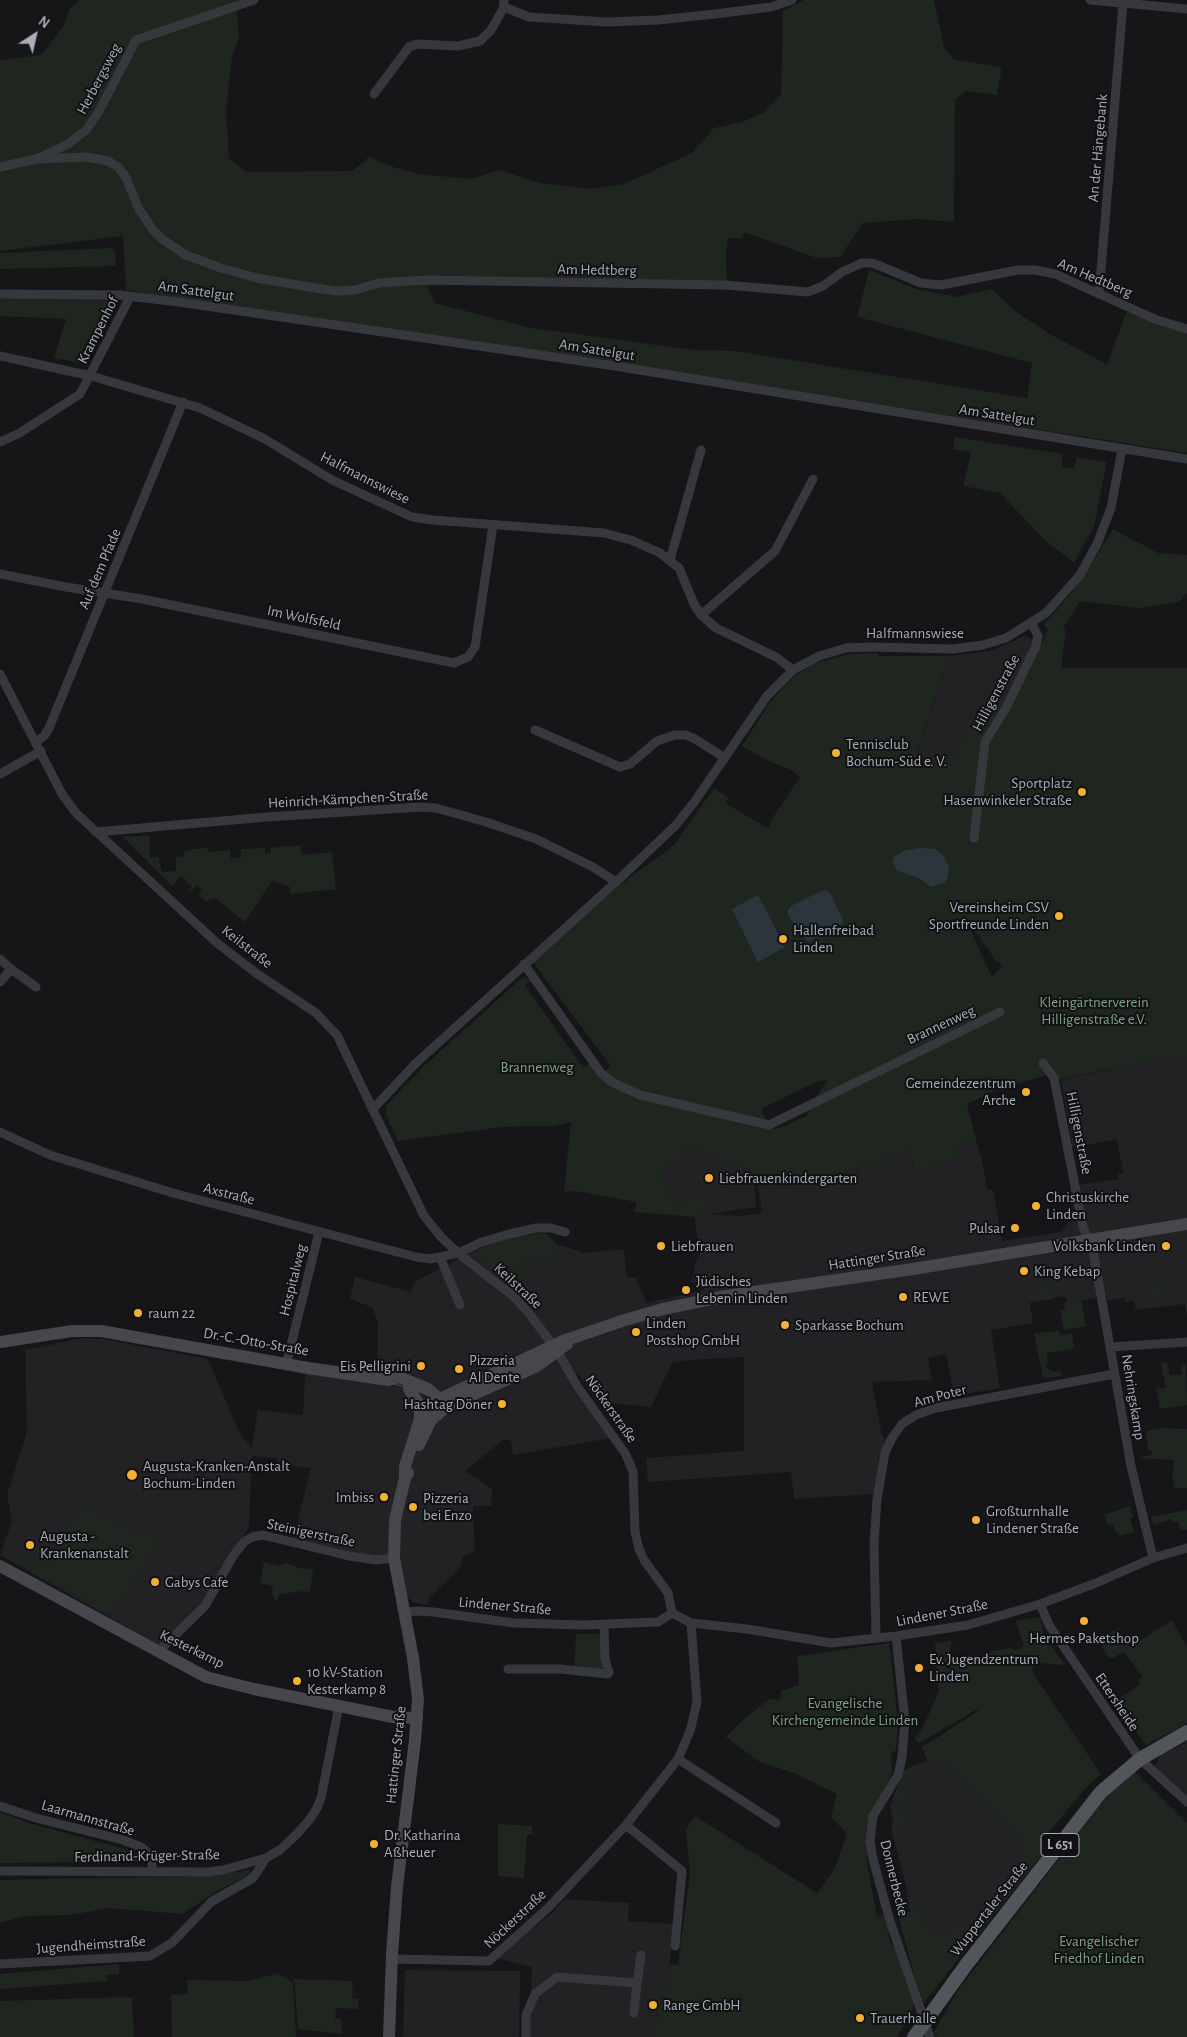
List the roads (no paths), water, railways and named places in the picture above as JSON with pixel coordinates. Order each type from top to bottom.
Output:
[{"type":"main road","name":"Wuppertaler Straße","points":[[914,2037],[966,1965],[1101,1792],[1140,1759],[1187,1732]]},
{"type":"street","name":"Herbergsweg","points":[[0,167],[36,159],[73,141],[92,124],[136,40],[254,0]]},
{"type":"street","points":[[374,94],[409,47],[417,44],[458,46],[480,41],[491,30],[504,3],[520,14],[537,18],[615,22],[658,20],[771,7],[792,0]]},
{"type":"street","points":[[1090,0],[1187,9]]},
{"type":"street","name":"An der Hängebank","points":[[1099,294],[1123,4]]},
{"type":"street","name":"Am Hedtberg","points":[[36,159],[75,156],[103,159],[118,167],[125,176],[140,209],[153,230],[162,239],[186,255],[221,268],[257,278],[315,288],[337,291],[355,290],[379,283],[426,280],[725,285],[808,292],[823,286],[855,265],[872,263],[912,281],[930,284],[951,284],[1018,270],[1035,270],[1051,273],[1157,320],[1187,329]]},
{"type":"street","name":"Am Sattelgut","points":[[0,294],[130,296],[179,302],[615,366],[1187,459]]},
{"type":"street","name":"Krampenhof","points":[[0,442],[18,434],[80,394],[130,296]]},
{"type":"street","name":"Krampenhof","points":[[0,356],[90,376]]},
{"type":"street","name":"Halfmannswiese","points":[[90,376],[183,402],[237,424],[287,451],[332,480],[401,513],[433,520],[604,533],[631,540],[670,560],[682,572],[693,601],[701,614],[722,632],[776,658],[793,670],[820,656],[846,648],[952,649],[983,645],[1006,638],[1032,624],[1062,597],[1080,575],[1092,554],[1111,508],[1122,449]]},
{"type":"street","name":"Auf dem Pfade","points":[[36,742],[44,736],[49,728],[183,402]]},
{"type":"street","points":[[670,560],[701,450]]},
{"type":"street","points":[[701,614],[775,551],[812,479]]},
{"type":"street","name":"Im Wolfsfeld","points":[[0,574],[105,594],[118,594],[457,663],[468,657],[475,647],[493,525]]},
{"type":"street","name":"Hilligenstraße","points":[[974,838],[985,742],[1006,708],[1036,646],[1038,636],[1032,624]]},
{"type":"street","points":[[373,1108],[415,1064],[616,882],[682,818],[767,696],[793,670]]},
{"type":"street","name":"Keilstraße","points":[[0,674],[62,794],[71,807],[231,954],[321,1017],[337,1036],[424,1216],[442,1238],[458,1253],[512,1296],[528,1312],[555,1349]]},
{"type":"street","points":[[535,730],[620,767],[630,764],[657,741],[675,735],[686,735],[695,739],[725,758]]},
{"type":"street","points":[[0,774],[41,751]]},
{"type":"street","name":"Heinrich-Kämpchen-Straße","points":[[96,832],[267,817],[421,807],[436,808],[527,836],[593,867],[616,882]]},
{"type":"street","points":[[0,959],[36,987]]},
{"type":"street","name":"Brannenweg","points":[[524,964],[601,1073],[612,1082],[640,1096],[769,1124],[1000,1012]]},
{"type":"street","points":[[0,982],[11,968]]},
{"type":"street","name":"Hilligenstraße","points":[[1043,1063],[1054,1078],[1083,1227],[1089,1240]]},
{"type":"street","name":"Axstraße","points":[[0,1132],[50,1155],[204,1202],[416,1257],[430,1259],[458,1253]]},
{"type":"street","name":"Hattinger Straße","points":[[389,2037],[397,1887],[416,1718],[416,1685],[394,1558],[395,1520],[405,1478],[405,1466],[420,1419],[441,1402],[509,1380],[538,1366],[555,1349],[575,1338],[636,1316],[704,1300],[1187,1224]]},
{"type":"street","points":[[458,1253],[482,1242],[522,1231],[551,1228],[565,1232]]},
{"type":"street","name":"Hospitalweg","points":[[286,1365],[319,1232]]},
{"type":"street","name":"Nehringskamp","points":[[1089,1240],[1093,1250],[1131,1466],[1153,1558]]},
{"type":"street","points":[[440,1257],[460,1305]]},
{"type":"street","name":"Dr.-C.-Otto-Straße","points":[[0,1342],[72,1331],[101,1331],[286,1365],[388,1380],[399,1377],[428,1389],[441,1402]]},
{"type":"street","points":[[1111,1347],[1187,1342]]},
{"type":"street","name":"Nöckerstraße","points":[[555,1349],[577,1386],[621,1446],[629,1461],[633,1480],[635,1532],[639,1549],[644,1560],[668,1593],[672,1613]]},
{"type":"street","name":"Am Poter","points":[[876,1638],[874,1556],[877,1499],[885,1453],[892,1438],[902,1424],[916,1415],[936,1408],[1114,1374]]},
{"type":"street","name":"Dr.-C.-Otto-Straße","points":[[388,1380],[396,1386],[441,1402]]},
{"type":"street","points":[[408,1389],[420,1406],[420,1419]]},
{"type":"street","name":"Hattinger Straße","points":[[405,1478],[411,1468],[426,1428],[438,1412],[441,1402]]},
{"type":"street","name":"Steinigerstraße","points":[[158,1652],[205,1606],[233,1556],[248,1539],[264,1535],[349,1556],[376,1560],[394,1558]]},
{"type":"street","name":"Lindener Straße","points":[[691,1623],[747,1629],[831,1643],[896,1636],[968,1624],[1040,1604],[1096,1583],[1153,1558],[1187,1548]]},
{"type":"street","name":"Kesterkamp","points":[[0,1566],[200,1675],[393,1717],[416,1718]]},
{"type":"street","name":"Ettersheide","points":[[1040,1604],[1049,1625],[1140,1759],[1187,1802]]},
{"type":"street","name":"Lindener Straße","points":[[404,1613],[417,1611],[433,1612],[522,1624],[604,1625],[661,1621],[672,1613]]},
{"type":"street","points":[[672,1613],[691,1623]]},
{"type":"street","name":"Nöckerstraße","points":[[392,1959],[489,1961],[549,1907],[626,1824],[678,1759],[690,1731],[697,1702],[691,1623]]},
{"type":"street","points":[[508,1670],[560,1670],[608,1674],[605,1659],[604,1625]]},
{"type":"street","name":"Donnerbecke","points":[[896,1636],[905,1721],[902,1750],[898,1775],[880,1802],[872,1820],[870,1841],[890,1921],[930,2037]]},
{"type":"street","name":"Ferdinand-Krüger-Straße","points":[[0,1871],[209,1872],[266,1858],[280,1850],[297,1834],[317,1808],[323,1790],[339,1706]]},
{"type":"street","points":[[678,1759],[776,1823]]},
{"type":"street","name":"Laarmannstraße","points":[[0,1806],[36,1818],[131,1843],[147,1852],[152,1860],[152,1871]]},
{"type":"street","points":[[626,1824],[682,1871],[675,1946]]},
{"type":"street","name":"Jugendheimstraße","points":[[0,1964],[150,1956],[173,1942],[211,1902],[253,1878],[266,1858]]},
{"type":"street","points":[[634,2013],[641,1955]]},
{"type":"street","points":[[526,2037],[526,2015],[535,1994],[557,1977],[637,1982]]},
{"type":"tram line","points":[[385,2037],[395,1870],[414,1693],[410,1655],[392,1565],[391,1542],[401,1483],[416,1433],[421,1421],[430,1409],[465,1388],[570,1338],[608,1323],[662,1307],[705,1298],[1187,1222]]},
{"type":"tram line","points":[[0,1345],[73,1334],[100,1333],[292,1369],[386,1381],[431,1396],[445,1398]]},
{"type":"tram line","points":[[404,1856],[413,1801],[421,1731],[419,1682]]},
{"type":"tram line","points":[[394,1995],[394,2037]]},
{"type":"place","name":"Tennisclub Bochum-Süd e. V.","points":[[836,753]]},
{"type":"place","name":"Sportplatz Hasenwinkeler Straße","points":[[1082,792]]},
{"type":"place","name":"Vereinsheim CSV Sportfreunde Linden","points":[[1059,916]]},
{"type":"place","name":"Hallenfreibad Linden","points":[[783,939]]},
{"type":"place","name":"Gemeindezentrum Arche","points":[[1026,1092]]},
{"type":"place","name":"Liebfrauenkindergarten","points":[[709,1178]]},
{"type":"place","name":"Christuskirche Linden","points":[[1036,1206]]},
{"type":"place","name":"Pulsar","points":[[1015,1228]]},
{"type":"place","name":"Liebfrauen","points":[[661,1246]]},
{"type":"place","name":"Volksbank Linden","points":[[1166,1246]]},
{"type":"place","name":"King Kebap","points":[[1024,1271]]},
{"type":"place","name":"Jüdisches Leben in Linden","points":[[686,1290]]},
{"type":"place","name":"REWE","points":[[903,1297]]},
{"type":"place","name":"raum 22","points":[[138,1313]]},
{"type":"place","name":"Sparkasse Bochum","points":[[785,1325]]},
{"type":"place","name":"Linden Postshop GmbH","points":[[636,1332]]},
{"type":"place","name":"Eis Pelligrini","points":[[421,1366]]},
{"type":"place","name":"Pizzeria Al Dente","points":[[459,1369]]},
{"type":"place","name":"Hashtag Döner","points":[[502,1404]]},
{"type":"place","name":"Augusta-Kranken-Anstalt Bochum-Linden","points":[[132,1475]]},
{"type":"place","name":"Imbiss","points":[[384,1497]]},
{"type":"place","name":"Pizzeria bei Enzo","points":[[413,1507]]},
{"type":"place","name":"Großturnhalle Lindener Straße","points":[[976,1520]]},
{"type":"place","name":"Augusta - Krankenanstalt","points":[[30,1545]]},
{"type":"place","name":"Gabys Cafe","points":[[155,1582]]},
{"type":"place","name":"Hermes Paketshop","points":[[1084,1621]]},
{"type":"place","name":"Ev. Jugendzentrum Linden","points":[[919,1668]]},
{"type":"place","name":"10 kV-Station Kesterkamp 8","points":[[297,1681]]},
{"type":"place","name":"Dr. Katharina Aßheuer","points":[[374,1844]]},
{"type":"place","name":"Range GmbH","points":[[653,2005]]},
{"type":"place","name":"Trauerhalle","points":[[860,2018]]},
{"type":"park label","name":"Kleingärtnerverein Hilligenstraße e.V.","points":[[1094,1010]]},
{"type":"park label","name":"Evangelische Kirchengemeinde Linden","points":[[845,1712]]},
{"type":"park label","name":"Evangelischer Friedhof Linden","points":[[1099,1950]]}]
